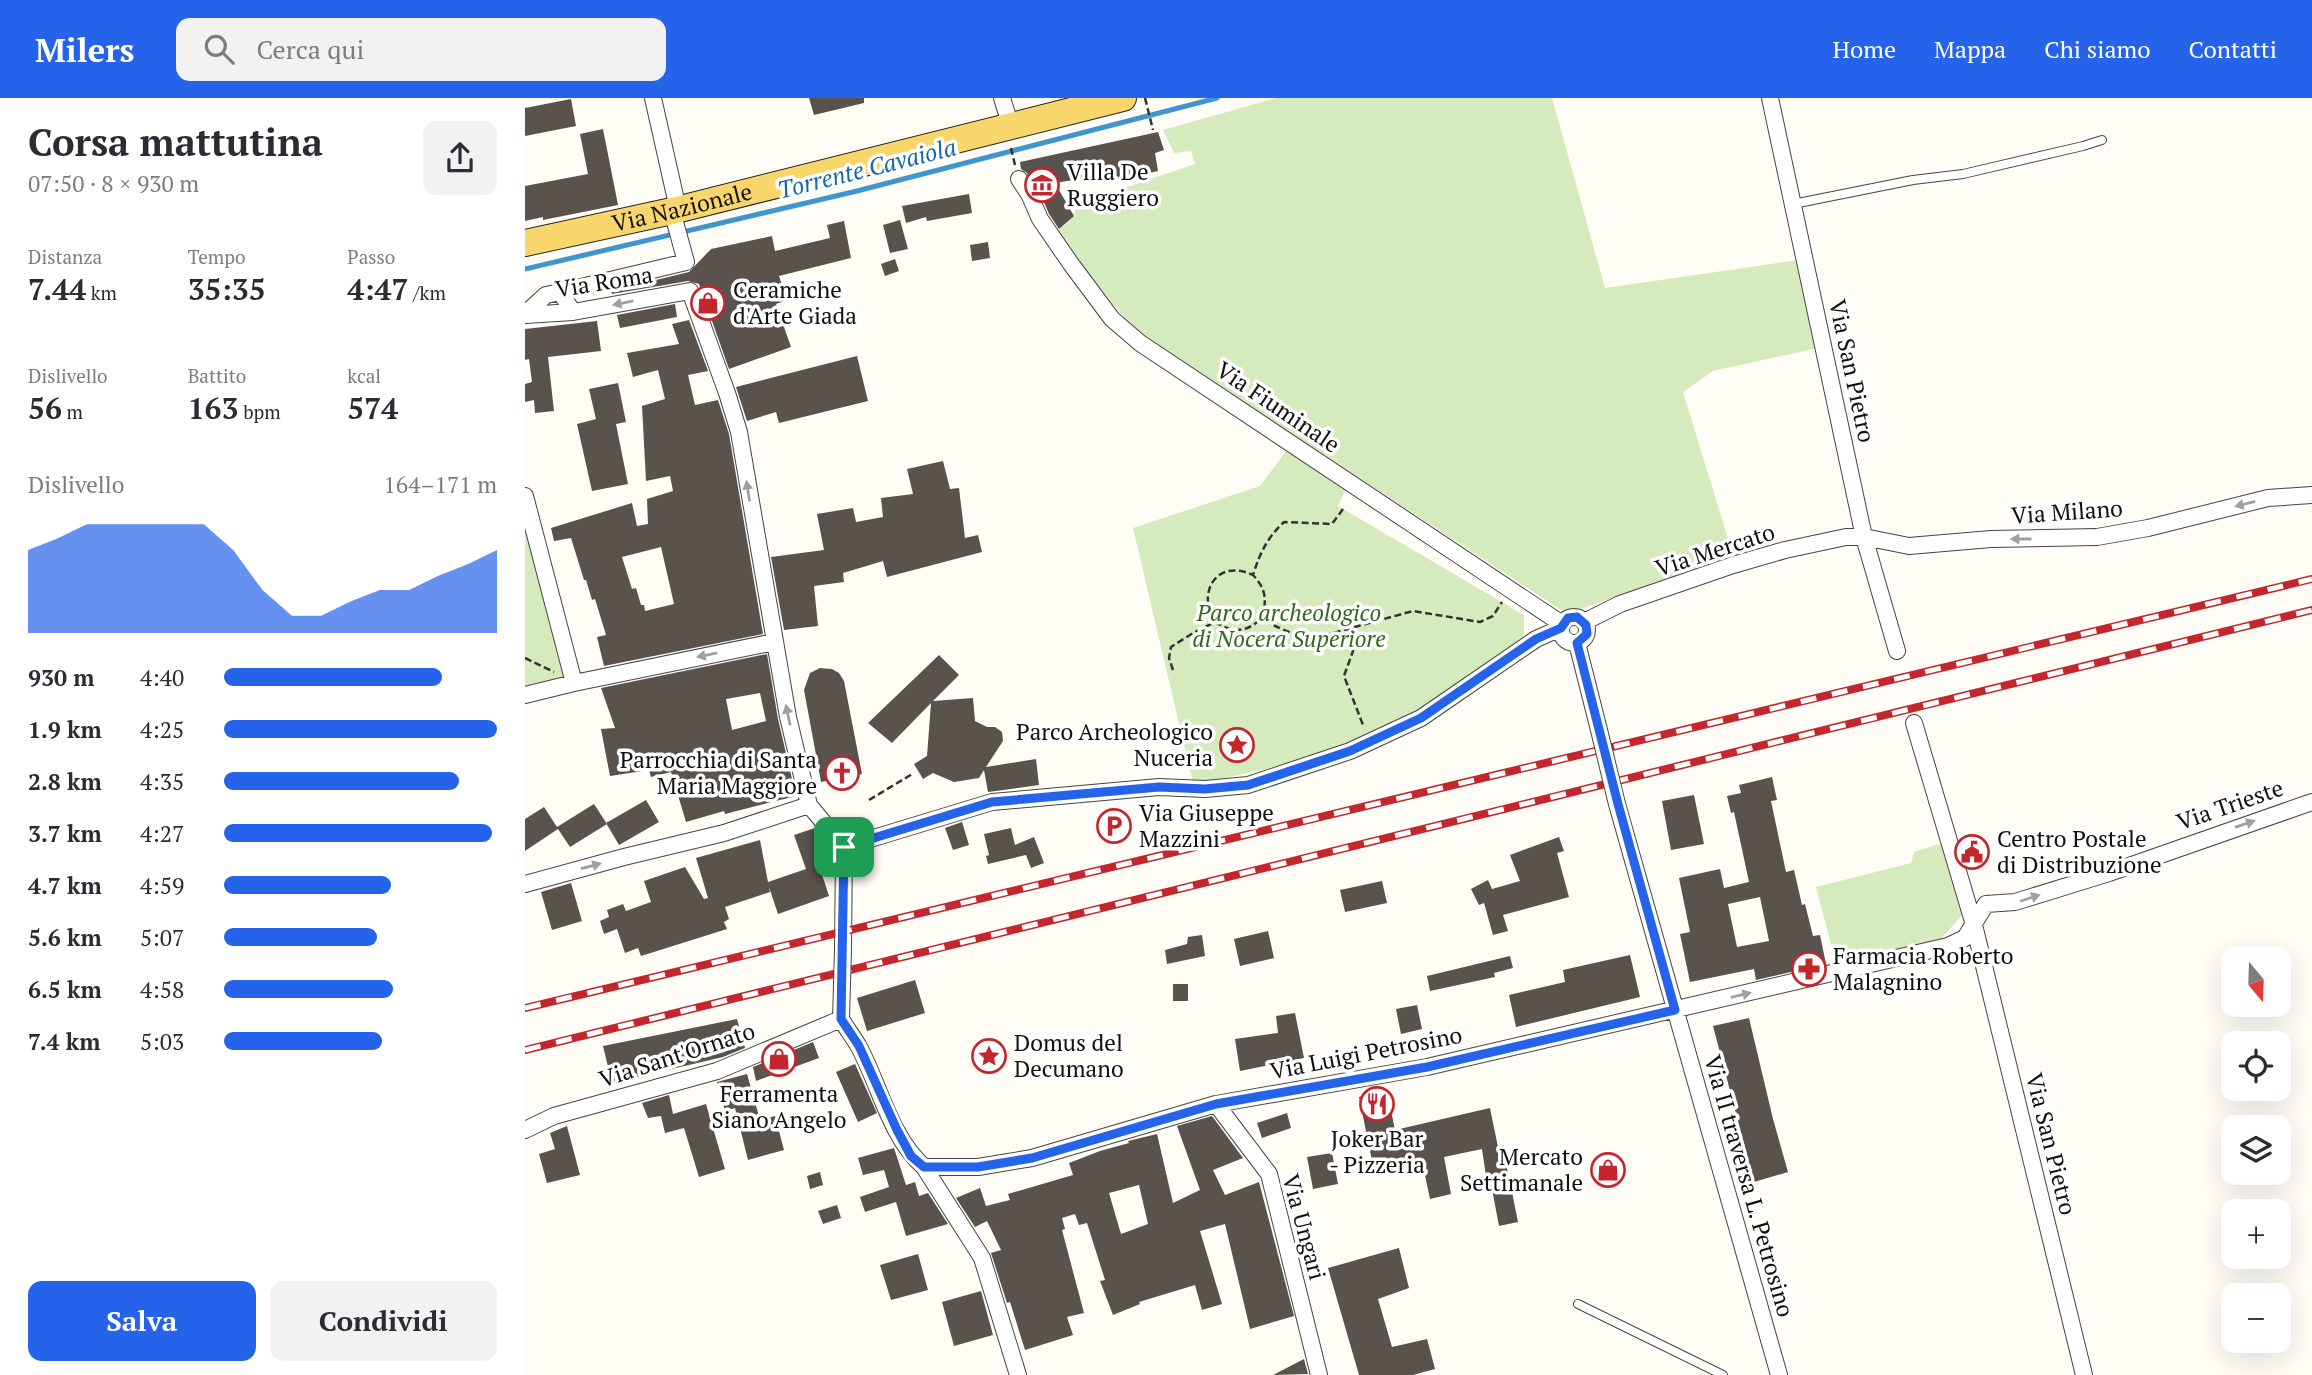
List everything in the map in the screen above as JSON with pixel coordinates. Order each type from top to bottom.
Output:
[{"type":"main road","name":"Via Nazionale","points":[[525,243],[675,213],[850,164],[1011,137],[1135,102]]},
{"type":"street","points":[[525,315],[546,295],[686,262],[653,98]]},
{"type":"street","points":[[1002,98],[1011,137]]},
{"type":"street","name":"Via San Pietro","points":[[1770,98],[1864,537],[1897,651]]},
{"type":"street","name":"Via Fiuminale","points":[[1017,172],[1040,219],[1071,264],[1112,319],[1140,343],[1561,626]]},
{"type":"street","name":"Via Roma","points":[[525,315],[573,313],[690,291],[739,432],[774,642]]},
{"type":"street","points":[[560,292],[573,313]]},
{"type":"street","name":"Via Milano","points":[[1864,537],[1909,546],[1991,539],[2097,537],[2148,528],[2268,498],[2312,495]]},
{"type":"street","points":[[525,496],[573,683]]},
{"type":"street","name":"Via Mercato","points":[[1584,622],[1620,604],[1733,565],[1785,550],[1846,537],[1864,537]]},
{"type":"street","points":[[844,847],[992,802],[1159,787],[1205,789],[1248,785],[1350,751],[1421,718],[1572,617],[1584,622],[1587,634],[1577,643],[1565,640],[1561,626]]},
{"type":"street","points":[[525,695],[774,642],[809,805],[844,847],[841,1019],[859,1046],[911,1156],[924,1167],[982,1258],[1018,1375]]},
{"type":"street","name":"Via II traversa L. Petrosino","points":[[1577,643],[1618,804],[1779,1375]]},
{"type":"street","name":"Via San Pietro","points":[[1914,723],[1974,925],[2084,1375]]},
{"type":"street","name":"Via Trieste","points":[[1974,925],[1986,904],[2015,902],[2109,873],[2312,802]]},
{"type":"street","points":[[525,884],[724,833],[809,805]]},
{"type":"street","name":"Via Luigi Petrosino","points":[[924,1167],[978,1167],[1032,1158],[1216,1104],[1427,1067],[1675,1010],[1948,946],[1965,938],[1974,925]]},
{"type":"street","name":"Via Sant'Ornato","points":[[525,1130],[555,1116],[717,1071],[841,1019]]},
{"type":"street","name":"Via Ungari","points":[[1216,1104],[1269,1174],[1319,1375]]},
{"type":"lane","points":[[1793,204],[1913,180],[1963,174],[2102,140]]},
{"type":"lane","points":[[1578,1304],[1723,1375]]},
{"type":"path","points":[[1145,98],[1135,102],[1153,129]]},
{"type":"path","points":[[1011,137],[1017,172]]},
{"type":"path","points":[[1252,575],[1261,549],[1284,522],[1332,524],[1343,509]]},
{"type":"path","points":[[1235,569],[1252,575],[1263,586],[1266,602],[1262,618],[1249,629],[1235,632],[1215,622],[1208,612],[1206,597],[1222,572],[1235,569]]},
{"type":"path","points":[[1262,618],[1300,636],[1315,638],[1413,611],[1480,622],[1493,615],[1502,602]]},
{"type":"path","points":[[1173,670],[1169,658],[1171,647],[1215,622]]},
{"type":"path","points":[[1351,628],[1353,651],[1344,676],[1363,724]]},
{"type":"path","points":[[525,658],[556,673]]},
{"type":"path","points":[[869,800],[914,773]]},
{"type":"green space","points":[[1276,98],[1552,98],[1605,288],[1805,259],[1818,348],[1713,371],[1683,392],[1733,555],[1567,614],[1136,332],[1055,233],[1074,216],[1077,204],[1195,164],[1191,151],[1174,153],[1163,130]]},
{"type":"green space","name":"Parco archeologico di Nocera Superiore","points":[[1287,450],[1346,489],[1338,506],[1524,615],[1524,636],[1455,687],[1416,711],[1355,740],[1259,771],[1193,783],[1133,528],[1260,486]]},
{"type":"green space","points":[[525,516],[566,677],[525,689]]},
{"type":"green space","points":[[1942,843],[1965,907],[1962,915],[1940,940],[1837,968],[1816,887],[1911,863],[1914,852]]},
{"type":"building","points":[[809,98],[864,98],[864,103],[814,115]]},
{"type":"building","points":[[571,99],[576,126],[525,136],[525,108]]},
{"type":"building","points":[[603,129],[618,205],[525,221],[525,186],[588,174],[580,134]]},
{"type":"building","name":"Villa De Ruggiero","points":[[1158,132],[1164,150],[1155,153],[1158,171],[1118,180],[1115,173],[1055,183],[1074,216],[1059,229],[1038,188],[1021,169],[1020,162]]},
{"type":"building","points":[[969,194],[972,213],[927,221],[926,217],[906,223],[902,206]]},
{"type":"building","points":[[900,220],[908,249],[890,253],[883,225]]},
{"type":"building","points":[[844,221],[851,258],[779,276],[787,300],[776,304],[791,347],[729,369],[699,284],[688,281],[612,294],[611,291],[689,272],[711,249],[772,236],[775,251],[830,238],[827,225]]},
{"type":"building","points":[[988,242],[990,258],[972,261],[970,245]]},
{"type":"building","points":[[895,259],[899,271],[885,276],[881,264]]},
{"type":"building","points":[[675,304],[677,317],[620,328],[617,315]]},
{"type":"building","points":[[689,320],[708,371],[688,375],[695,405],[718,400],[729,434],[763,634],[604,666],[597,637],[606,635],[595,599],[592,600],[584,580],[571,538],[554,541],[551,528],[632,503],[637,526],[648,524],[647,499],[673,491],[670,476],[646,481],[642,406],[665,399],[658,370],[633,377],[627,353],[679,344],[672,324]],"holes":[[[661,547],[674,604],[645,611],[636,588],[632,589],[622,557]]]},
{"type":"building","points":[[597,321],[601,351],[548,357],[554,411],[535,413],[534,400],[525,402],[525,384],[532,382],[529,359],[525,360],[525,329]]},
{"type":"building","points":[[857,356],[868,401],[779,423],[776,412],[747,421],[736,387]]},
{"type":"building","points":[[618,383],[626,422],[616,424],[628,484],[592,491],[577,424],[596,419],[589,389]]},
{"type":"building","points":[[943,461],[950,489],[959,488],[965,538],[978,535],[982,552],[887,577],[883,561],[843,573],[844,582],[814,586],[818,626],[784,630],[771,557],[824,550],[817,514],[853,508],[856,522],[883,517],[881,498],[913,494],[907,469]]},
{"type":"building","points":[[767,654],[778,719],[796,796],[686,822],[671,772],[651,777],[649,770],[610,776],[601,729],[615,728],[601,688]],"holes":[[[760,693],[766,721],[732,730],[726,699]]]},
{"type":"building","points":[[939,655],[959,675],[933,701],[973,698],[975,721],[1002,732],[1003,741],[986,767],[1036,759],[1039,785],[988,792],[984,770],[979,778],[954,782],[933,773],[923,779],[914,764],[927,756],[931,703],[892,743],[868,723]]},
{"type":"building","points":[[820,668],[832,669],[839,673],[844,681],[862,774],[821,782],[804,690],[810,673]]},
{"type":"building","points":[[1772,777],[1777,800],[1771,801],[1786,872],[1794,870],[1802,905],[1805,904],[1813,936],[1820,935],[1826,964],[1756,980],[1754,969],[1690,982],[1680,934],[1690,932],[1679,878],[1720,869],[1724,888],[1749,882],[1734,812],[1731,813],[1727,796],[1741,793],[1739,785]],"holes":[[[1760,897],[1769,941],[1737,947],[1728,904]]]},
{"type":"building","points":[[1694,795],[1704,844],[1671,850],[1662,801]]},
{"type":"building","points":[[646,800],[659,822],[619,845],[606,823]]},
{"type":"building","points":[[594,804],[607,824],[570,847],[558,829],[525,851],[525,819],[544,807],[557,827]]},
{"type":"building","points":[[962,822],[969,845],[953,850],[945,828]]},
{"type":"building","points":[[815,828],[833,851],[817,859],[829,896],[778,914],[769,887],[770,892],[725,907],[729,919],[724,922],[727,929],[641,956],[638,948],[625,953],[617,929],[604,934],[600,921],[609,917],[607,910],[623,904],[626,911],[651,902],[644,881],[685,867],[704,899],[708,898],[696,858],[760,840],[768,882],[806,869],[794,835]]},
{"type":"building","points":[[1011,828],[1015,845],[1034,837],[1044,863],[1031,868],[1026,855],[988,864],[986,856],[989,855],[984,834]]},
{"type":"building","points":[[1559,837],[1564,851],[1557,853],[1569,897],[1503,915],[1508,931],[1493,935],[1484,903],[1479,905],[1471,889],[1488,880],[1492,889],[1520,881],[1510,855]]},
{"type":"building","points":[[1382,881],[1387,903],[1345,912],[1340,890]]},
{"type":"building","points":[[571,883],[582,921],[552,930],[541,892]]},
{"type":"building","points":[[1268,931],[1274,958],[1240,966],[1234,939]]},
{"type":"building","points":[[1202,935],[1205,956],[1167,964],[1165,950],[1187,944],[1188,937]]},
{"type":"building","points":[[1630,955],[1640,997],[1516,1027],[1509,995],[1565,982],[1563,970]]},
{"type":"building","points":[[1510,956],[1513,968],[1494,973],[1495,977],[1430,991],[1427,976]]},
{"type":"building","points":[[915,980],[925,1013],[867,1031],[857,998]]},
{"type":"building","points":[[1173,984],[1188,984],[1188,1001],[1173,1001]]},
{"type":"building","points":[[1417,1005],[1422,1029],[1401,1034],[1396,1009]]},
{"type":"building","points":[[1295,1013],[1304,1058],[1240,1071],[1235,1039],[1278,1033],[1276,1016]]},
{"type":"building","points":[[1749,1018],[1788,1172],[1754,1182],[1713,1026]]},
{"type":"building","points":[[737,1019],[745,1048],[723,1057],[612,1083],[603,1046]]},
{"type":"building","points":[[813,1042],[819,1058],[756,1081],[753,1067]]},
{"type":"building","points":[[855,1064],[877,1113],[858,1122],[836,1072]]},
{"type":"building","points":[[747,1074],[760,1120],[775,1116],[784,1150],[748,1160],[735,1108],[725,1111],[717,1082]]},
{"type":"building","points":[[1387,1091],[1395,1130],[1490,1108],[1500,1157],[1505,1156],[1518,1222],[1499,1226],[1492,1189],[1488,1190],[1482,1149],[1444,1157],[1451,1194],[1430,1199],[1422,1161],[1374,1170],[1359,1097]]},
{"type":"building","points":[[669,1095],[673,1114],[706,1104],[725,1169],[699,1177],[684,1128],[665,1133],[661,1116],[648,1118],[642,1103]]},
{"type":"building","points":[[1287,1113],[1291,1128],[1262,1138],[1257,1123]]},
{"type":"building","points":[[1212,1116],[1243,1158],[1213,1170],[1225,1195],[1259,1182],[1294,1316],[1250,1329],[1225,1224],[1200,1231],[1222,1304],[1202,1310],[1195,1285],[1139,1302],[1140,1304],[1113,1315],[1100,1281],[1105,1280],[1087,1223],[1079,1225],[1075,1214],[1062,1218],[1065,1229],[1062,1230],[1084,1313],[1067,1317],[1073,1335],[1025,1350],[991,1253],[1001,1250],[987,1221],[975,1227],[956,1198],[980,1188],[986,1206],[1010,1200],[1008,1194],[1073,1175],[1069,1163],[1129,1143],[1128,1141],[1157,1134],[1173,1203],[1200,1190],[1177,1126]],"holes":[[[1139,1185],[1148,1224],[1121,1234],[1109,1193]]]},
{"type":"building","points":[[567,1126],[580,1175],[547,1183],[539,1154],[555,1149],[550,1133]]},
{"type":"building","points":[[894,1148],[906,1185],[915,1182],[919,1196],[928,1193],[948,1224],[906,1236],[896,1202],[865,1212],[860,1197],[889,1187],[884,1170],[863,1175],[858,1158]]},
{"type":"building","points":[[1332,1153],[1338,1184],[1313,1189],[1307,1157]]},
{"type":"building","points":[[820,1172],[823,1185],[810,1189],[807,1176]]},
{"type":"building","points":[[837,1205],[841,1218],[823,1224],[818,1211]]},
{"type":"building","points":[[1399,1248],[1409,1288],[1378,1299],[1392,1347],[1427,1339],[1435,1369],[1413,1375],[1359,1375],[1328,1268]]},
{"type":"building","points":[[918,1254],[928,1290],[891,1300],[880,1265]]},
{"type":"building","points":[[981,1291],[993,1335],[954,1346],[942,1302]]},
{"type":"building","points":[[1304,1359],[1308,1374],[1273,1375]]},
{"type":"waterway","name":"Torrente Cavaiola","points":[[525,269],[857,191],[1217,98]]},
{"type":"railway","points":[[525,1008],[2312,579]]},
{"type":"railway","points":[[525,1050],[2312,610]]},
{"type":"place","name":"Villa De Ruggiero","points":[[1042,185]]},
{"type":"place","name":"Ceramiche d'Arte Giada","points":[[708,303]]},
{"type":"place","name":"Parco Archeologico Nuceria","points":[[1237,745]]},
{"type":"place","name":"Parrocchia di Santa Maria Maggiore","points":[[842,773]]},
{"type":"place","name":"Via Giuseppe Mazzini","points":[[1114,826]]},
{"type":"place","name":"Centro Postale di Distribuzione","points":[[1972,852]]},
{"type":"place","name":"Farmacia Roberto Malagnino","points":[[1809,969]]},
{"type":"place","name":"Domus del Decumano","points":[[989,1056]]},
{"type":"place","name":"Ferramenta Siano Angelo","points":[[779,1059]]},
{"type":"place","name":"Joker Bar - Pizzeria","points":[[1377,1104]]},
{"type":"place","name":"Mercato Settimanale","points":[[1608,1170]]},
{"type":"route","points":[[1577,617],[1584,622],[1587,629],[1587,634],[1577,643],[1598,730],[1675,1010],[1427,1067],[1216,1104],[1032,1158],[978,1167],[924,1167],[911,1156],[859,1046],[841,1019],[844,847],[992,802],[1159,787],[1205,789],[1248,785],[1350,751],[1421,718],[1536,639],[1561,628],[1568,618],[1577,617]]}]
